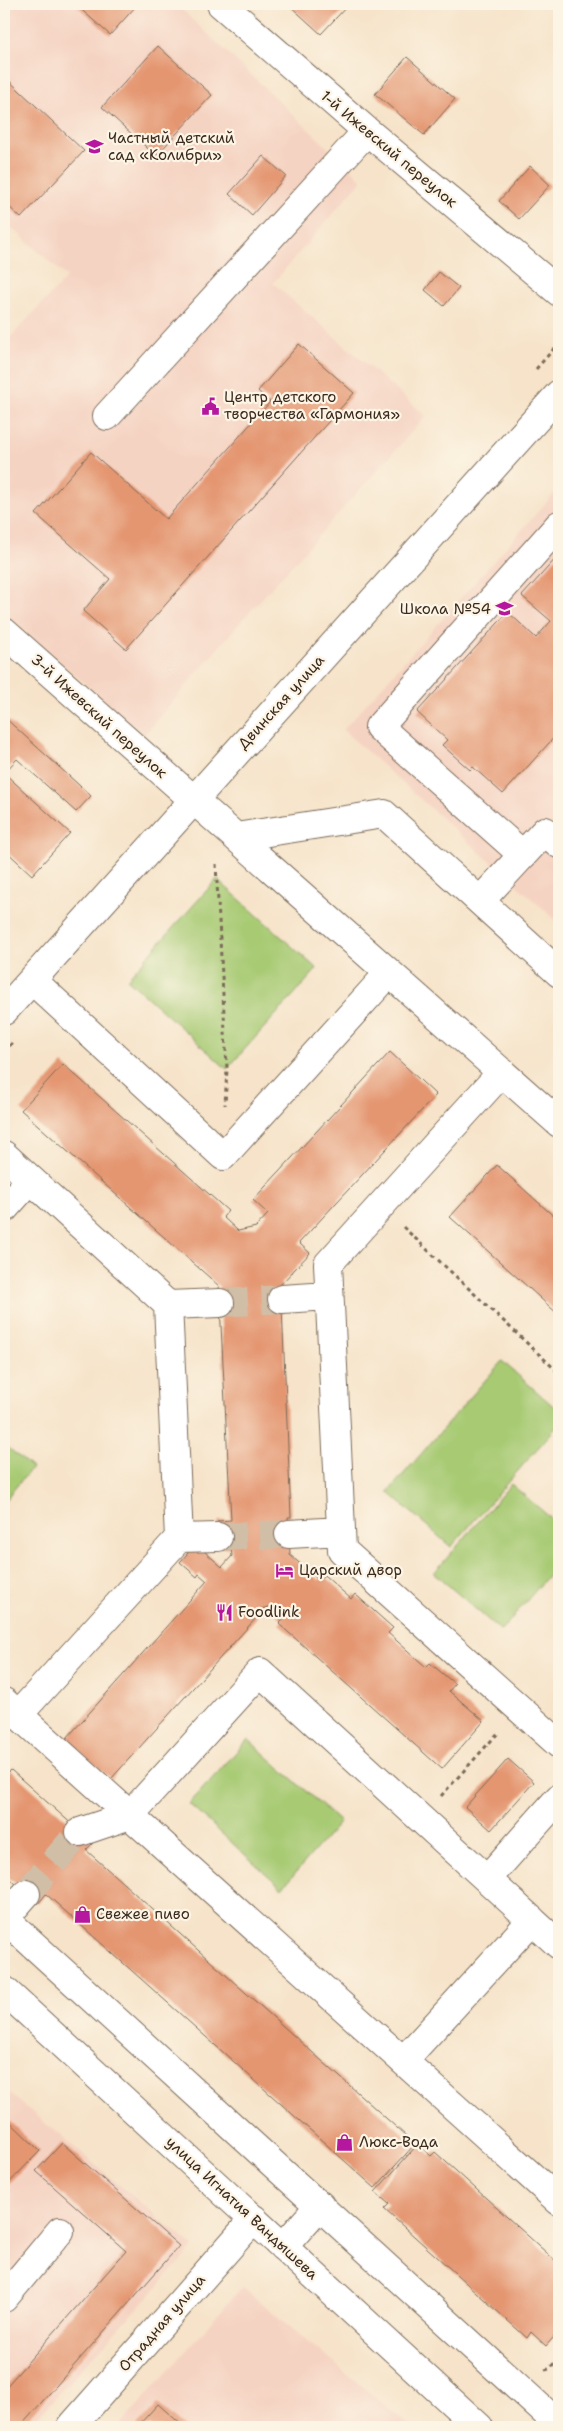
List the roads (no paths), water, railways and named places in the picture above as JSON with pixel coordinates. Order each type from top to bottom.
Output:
[{"type":"street","name":"1-й Ижевский переулок","points":[[221,4],[367,131],[559,292]]},
{"type":"street","points":[[107,416],[367,131]]},
{"type":"street","name":"Двинская улица","points":[[4,1011],[559,394]]},
{"type":"street","points":[[523,855],[379,727],[559,525]]},
{"type":"street","name":"3-й Ижевский переулок","points":[[4,632],[559,1123]]},
{"type":"street","points":[[236,838],[384,814],[559,972]]},
{"type":"street","points":[[480,901],[545,831],[559,844]]},
{"type":"street","points":[[32,980],[222,1156],[389,973]]},
{"type":"street","points":[[502,1072],[328,1264],[342,1550],[559,1744]]},
{"type":"street","points":[[4,1155],[168,1305],[220,1303]]},
{"type":"street","points":[[4,1209],[30,1180]]},
{"type":"street","points":[[282,1298],[329,1296]]},
{"type":"street","points":[[168,1305],[179,1538]]},
{"type":"street","points":[[289,1534],[341,1531]]},
{"type":"street","points":[[218,1537],[179,1538],[11,1708],[559,2201]]},
{"type":"street","points":[[80,1832],[130,1815],[260,1672],[559,1945]]},
{"type":"street","points":[[487,1879],[559,1798]]},
{"type":"street","points":[[26,1894],[4,1919],[546,2413]]},
{"type":"street","points":[[403,2061],[532,1920]]},
{"type":"street","name":"улица Игнатия Вандышева","points":[[4,1990],[479,2427]]},
{"type":"street","points":[[284,2247],[320,2205]]},
{"type":"street","name":"Отрадная улица","points":[[71,2427],[254,2219]]},
{"type":"street","points":[[4,2298],[60,2231]]},
{"type":"tunnel","points":[[220,1303],[282,1299]]},
{"type":"tunnel","points":[[218,1537],[289,1534]]},
{"type":"tunnel","points":[[26,1894],[80,1832]]},
{"type":"place","name":"Частный детский сад «Колибри»","points":[[94,147]]},
{"type":"place","name":"Центр детского творчества «Гармония»","points":[[210,406]]},
{"type":"place","name":"Школа №54","points":[[505,609]]},
{"type":"place","name":"Царский двор","points":[[285,1570]]},
{"type":"place","name":"Foodlink","points":[[224,1612]]},
{"type":"place","name":"Свежее пиво","points":[[82,1914]]},
{"type":"place","name":"Люкс-Вода","points":[[345,2142]]}]
